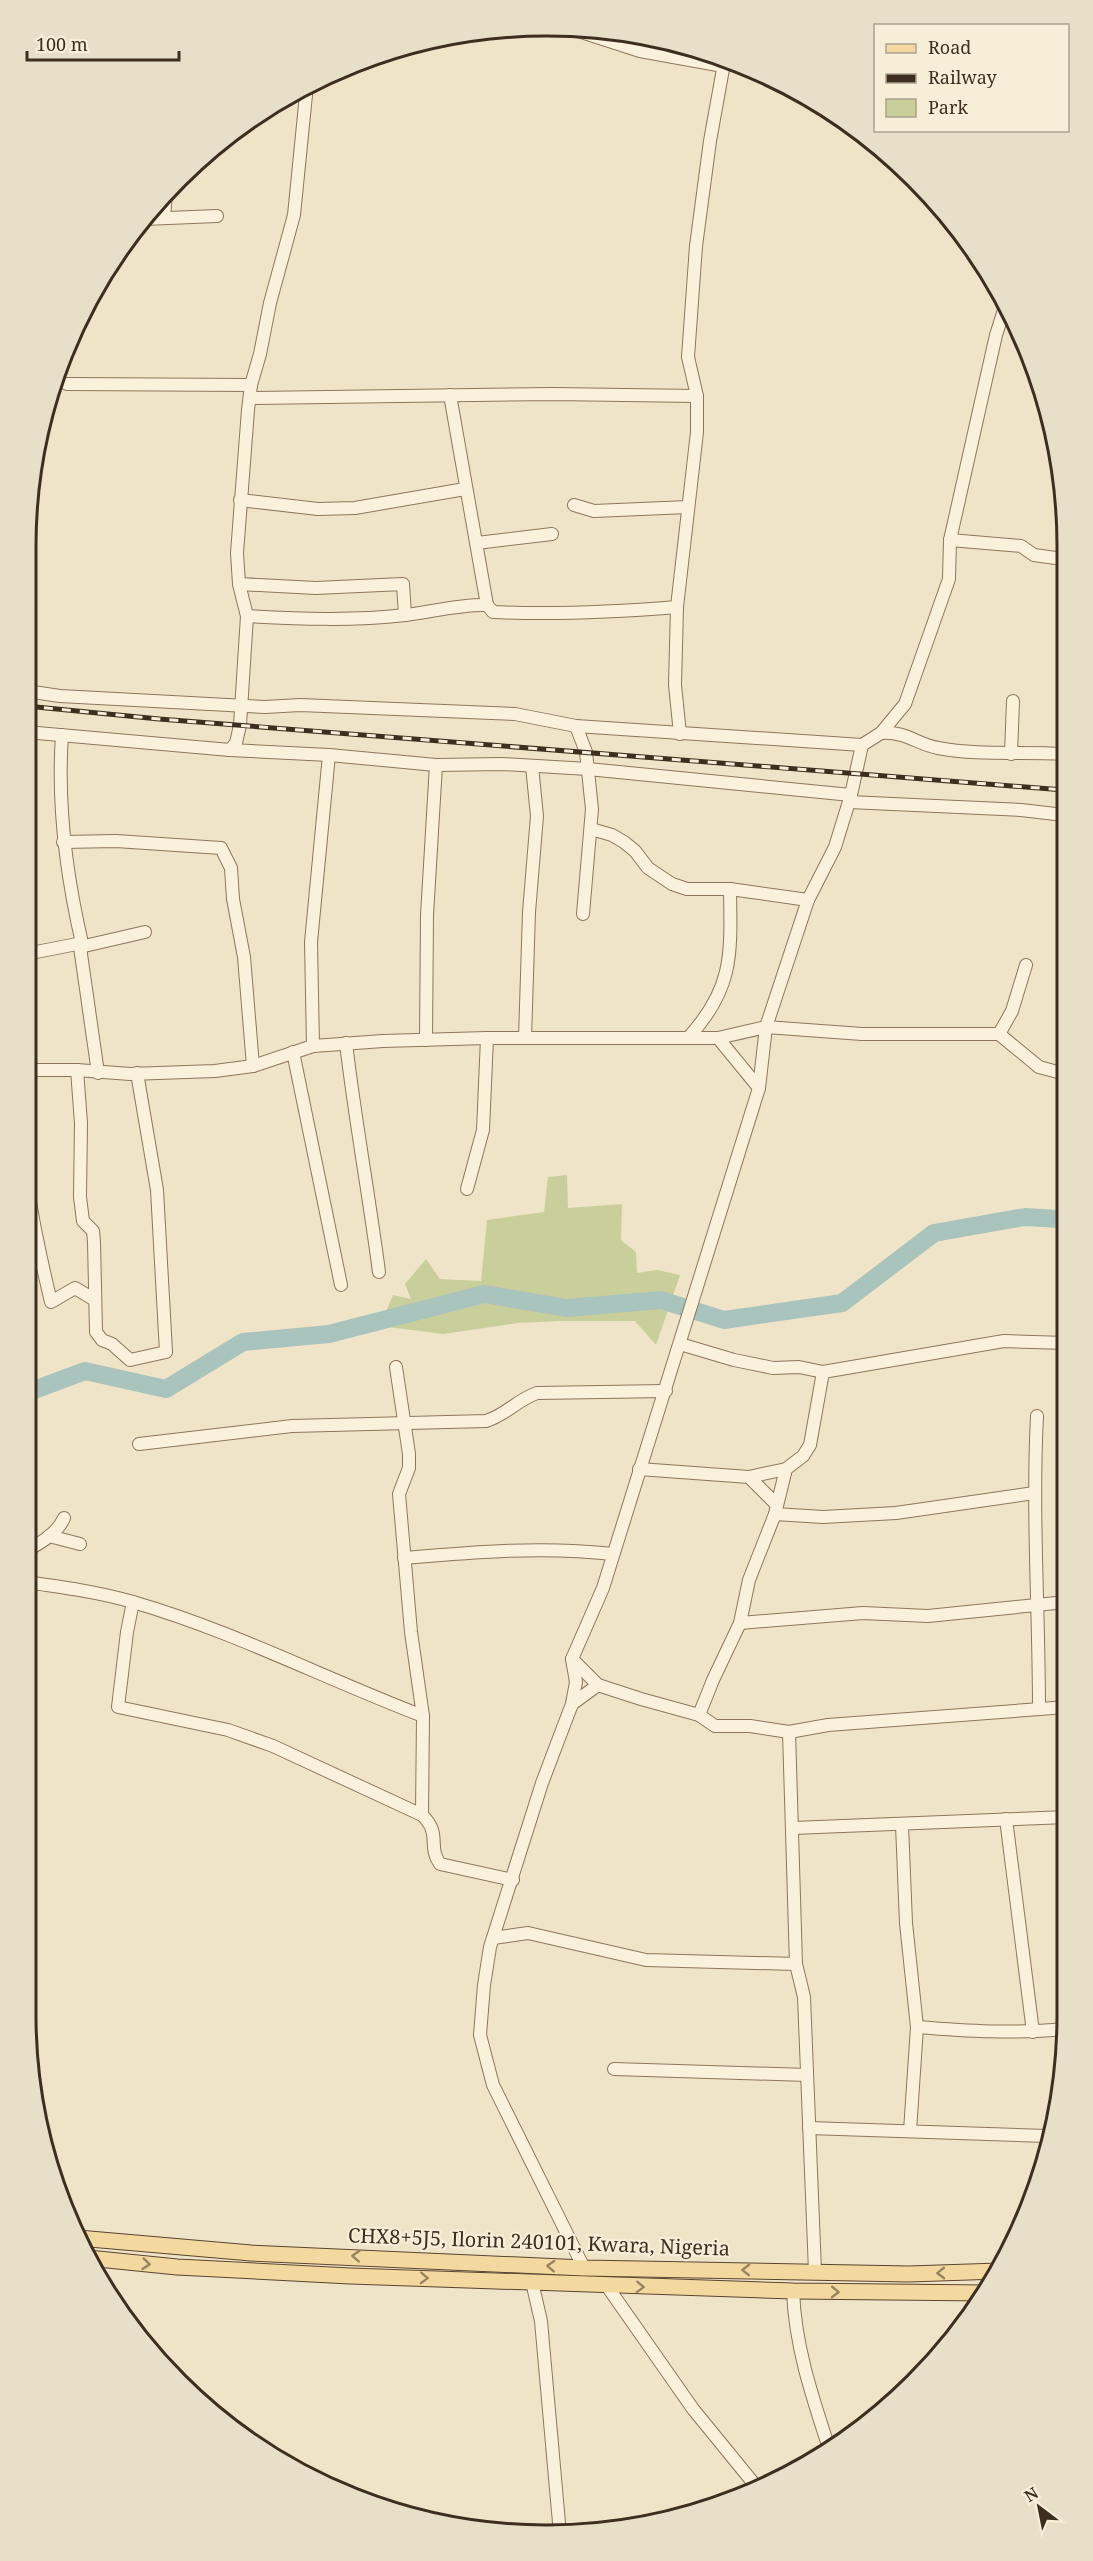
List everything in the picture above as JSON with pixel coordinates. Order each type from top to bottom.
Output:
[{"type":"main road","name":"CHX8+5J5, Ilorin 240101, Kwara, Nigeria","points":[[88,2239],[251,2253],[584,2268],[909,2274],[988,2271]]},
{"type":"main road","name":"CHX8+5J5, Ilorin 240101, Kwara, Nigeria","points":[[98,2259],[257,2272],[607,2286],[974,2293]]},
{"type":"street","points":[[603,39],[640,51],[696,58]]},
{"type":"street","points":[[680,734],[675,685],[677,607],[697,432],[697,396],[688,357],[696,246],[723,68]]},
{"type":"street","points":[[230,750],[236,743],[240,725],[247,616],[239,584],[237,553],[251,385],[294,215],[306,97]]},
{"type":"street","points":[[164,218],[165,208]]},
{"type":"street","points":[[156,218],[217,216]]},
{"type":"street","points":[[36,692],[241,705],[515,714],[576,726],[862,745],[881,733],[905,705],[949,579],[950,540],[1002,317]]},
{"type":"street","points":[[67,384],[251,385]]},
{"type":"street","points":[[250,398],[553,393],[697,396]]},
{"type":"street","points":[[450,395],[487,605],[493,612],[582,614],[677,607]]},
{"type":"street","points":[[240,500],[318,509],[355,508],[465,489]]},
{"type":"street","points":[[574,505],[594,511],[688,507]]},
{"type":"street","points":[[477,543],[552,534]]},
{"type":"street","points":[[950,540],[1021,546],[1034,555],[1057,558]]},
{"type":"street","points":[[239,584],[316,588],[380,587],[403,584],[405,615]]},
{"type":"street","points":[[247,616],[363,618],[405,615],[475,604],[487,605]]},
{"type":"street","points":[[1011,754],[1013,701]]},
{"type":"street","points":[[576,726],[586,753],[592,809],[583,915]]},
{"type":"street","points":[[36,733],[436,765],[502,764],[588,769],[850,798],[1057,814]]},
{"type":"street","points":[[881,733],[902,734],[937,748],[1011,754],[1057,754]]},
{"type":"street","points":[[62,735],[59,779],[63,842],[81,945],[98,1073]]},
{"type":"street","points":[[584,2268],[493,2085],[480,2035],[484,1984],[493,1938],[542,1783],[572,1704],[576,1682],[572,1659],[603,1588],[639,1469],[666,1391],[759,1088],[766,1027],[808,900],[835,847],[850,798],[862,745]]},
{"type":"street","points":[[313,1046],[311,942],[329,755]]},
{"type":"street","points":[[426,1040],[427,915],[436,765]]},
{"type":"street","points":[[525,1038],[529,912],[537,816],[532,766]]},
{"type":"street","points":[[591,829],[612,835],[624,842],[635,851],[648,868],[672,884],[687,889],[729,889],[808,900]]},
{"type":"street","points":[[63,842],[116,841],[221,848],[231,868],[233,899],[244,957],[253,1066]]},
{"type":"street","points":[[688,1038],[708,1016],[722,990],[731,944],[729,889]]},
{"type":"street","points":[[36,952],[145,932]]},
{"type":"street","points":[[999,1034],[1012,1011],[1026,965]]},
{"type":"street","points":[[36,1071],[77,1070],[98,1073],[215,1071],[253,1066],[313,1046],[346,1043],[487,1038],[718,1038],[766,1027],[862,1034],[999,1034],[1039,1067],[1057,1072]]},
{"type":"street","points":[[467,1189],[483,1130],[487,1038]]},
{"type":"street","points":[[718,1038],[759,1088]]},
{"type":"street","points":[[346,1043],[356,1126],[367,1174],[380,1272]]},
{"type":"street","points":[[293,1052],[341,1285]]},
{"type":"street","points":[[77,1070],[81,1123],[80,1197],[83,1221],[93,1231],[96,1332],[102,1340],[112,1344],[130,1360],[166,1352],[157,1190],[137,1073]]},
{"type":"street","points":[[36,1238],[51,1302],[75,1288],[95,1300]]},
{"type":"street","points":[[680,1344],[734,1360],[773,1368],[799,1367],[823,1372],[1004,1341],[1057,1343]]},
{"type":"street","points":[[396,1367],[410,1454],[409,1468],[399,1494],[404,1558],[423,1716],[422,1815]]},
{"type":"street","points":[[639,1469],[748,1477],[786,1469],[803,1456],[810,1445],[823,1372]]},
{"type":"street","points":[[139,1444],[292,1426],[486,1421],[500,1417],[519,1401],[537,1393],[666,1391]]},
{"type":"street","points":[[1037,1416],[1034,1493],[1039,1709]]},
{"type":"street","points":[[699,1715],[740,1623],[749,1580],[776,1509],[786,1469]]},
{"type":"street","points":[[748,1477],[776,1509],[824,1517],[957,1505],[1034,1493]]},
{"type":"street","points":[[36,1544],[61,1525],[64,1518]]},
{"type":"street","points":[[49,1536],[80,1544]]},
{"type":"street","points":[[404,1558],[482,1551],[572,1549],[613,1554]]},
{"type":"street","points":[[36,1583],[84,1590],[133,1602],[198,1623],[423,1716]]},
{"type":"street","points":[[133,1602],[118,1707],[228,1730],[273,1746],[422,1815],[433,1828],[434,1851],[440,1864],[513,1880]]},
{"type":"street","points":[[740,1623],[863,1613],[928,1616],[1057,1603]]},
{"type":"street","points":[[572,1659],[598,1684],[699,1715],[715,1725],[750,1726],[789,1732],[828,1725],[1057,1708]]},
{"type":"street","points":[[572,1704],[598,1684]]},
{"type":"street","points":[[789,1732],[796,1964],[804,1997],[815,2271]]},
{"type":"street","points":[[793,1828],[1057,1817]]},
{"type":"street","points":[[1006,1819],[1032,2032]]},
{"type":"street","points":[[902,1825],[906,1923],[917,2027],[910,2131]]},
{"type":"street","points":[[493,1938],[528,1932],[646,1960],[796,1964]]},
{"type":"street","points":[[917,2027],[973,2032],[1057,2030]]},
{"type":"street","points":[[614,2069],[807,2075]]},
{"type":"street","points":[[809,2128],[1042,2136]]},
{"type":"street","points":[[532,2282],[541,2321],[559,2525]]},
{"type":"street","points":[[607,2286],[693,2409],[753,2481]]},
{"type":"street","points":[[793,2291],[794,2318],[804,2373],[827,2441]]},
{"type":"green space","points":[[567,1175],[568,1208],[622,1204],[621,1240],[636,1252],[637,1273],[657,1270],[680,1275],[656,1345],[635,1321],[518,1323],[443,1334],[380,1326],[393,1295],[411,1299],[405,1284],[426,1259],[440,1279],[481,1281],[487,1220],[544,1212],[548,1177]]},
{"type":"waterway","points":[[36,1389],[85,1371],[166,1389],[243,1342],[329,1334],[484,1294],[567,1308],[661,1300],[724,1320],[842,1303],[934,1233],[1025,1217],[1057,1219]]},
{"type":"railway","points":[[36,707],[159,719],[1057,789]]}]
